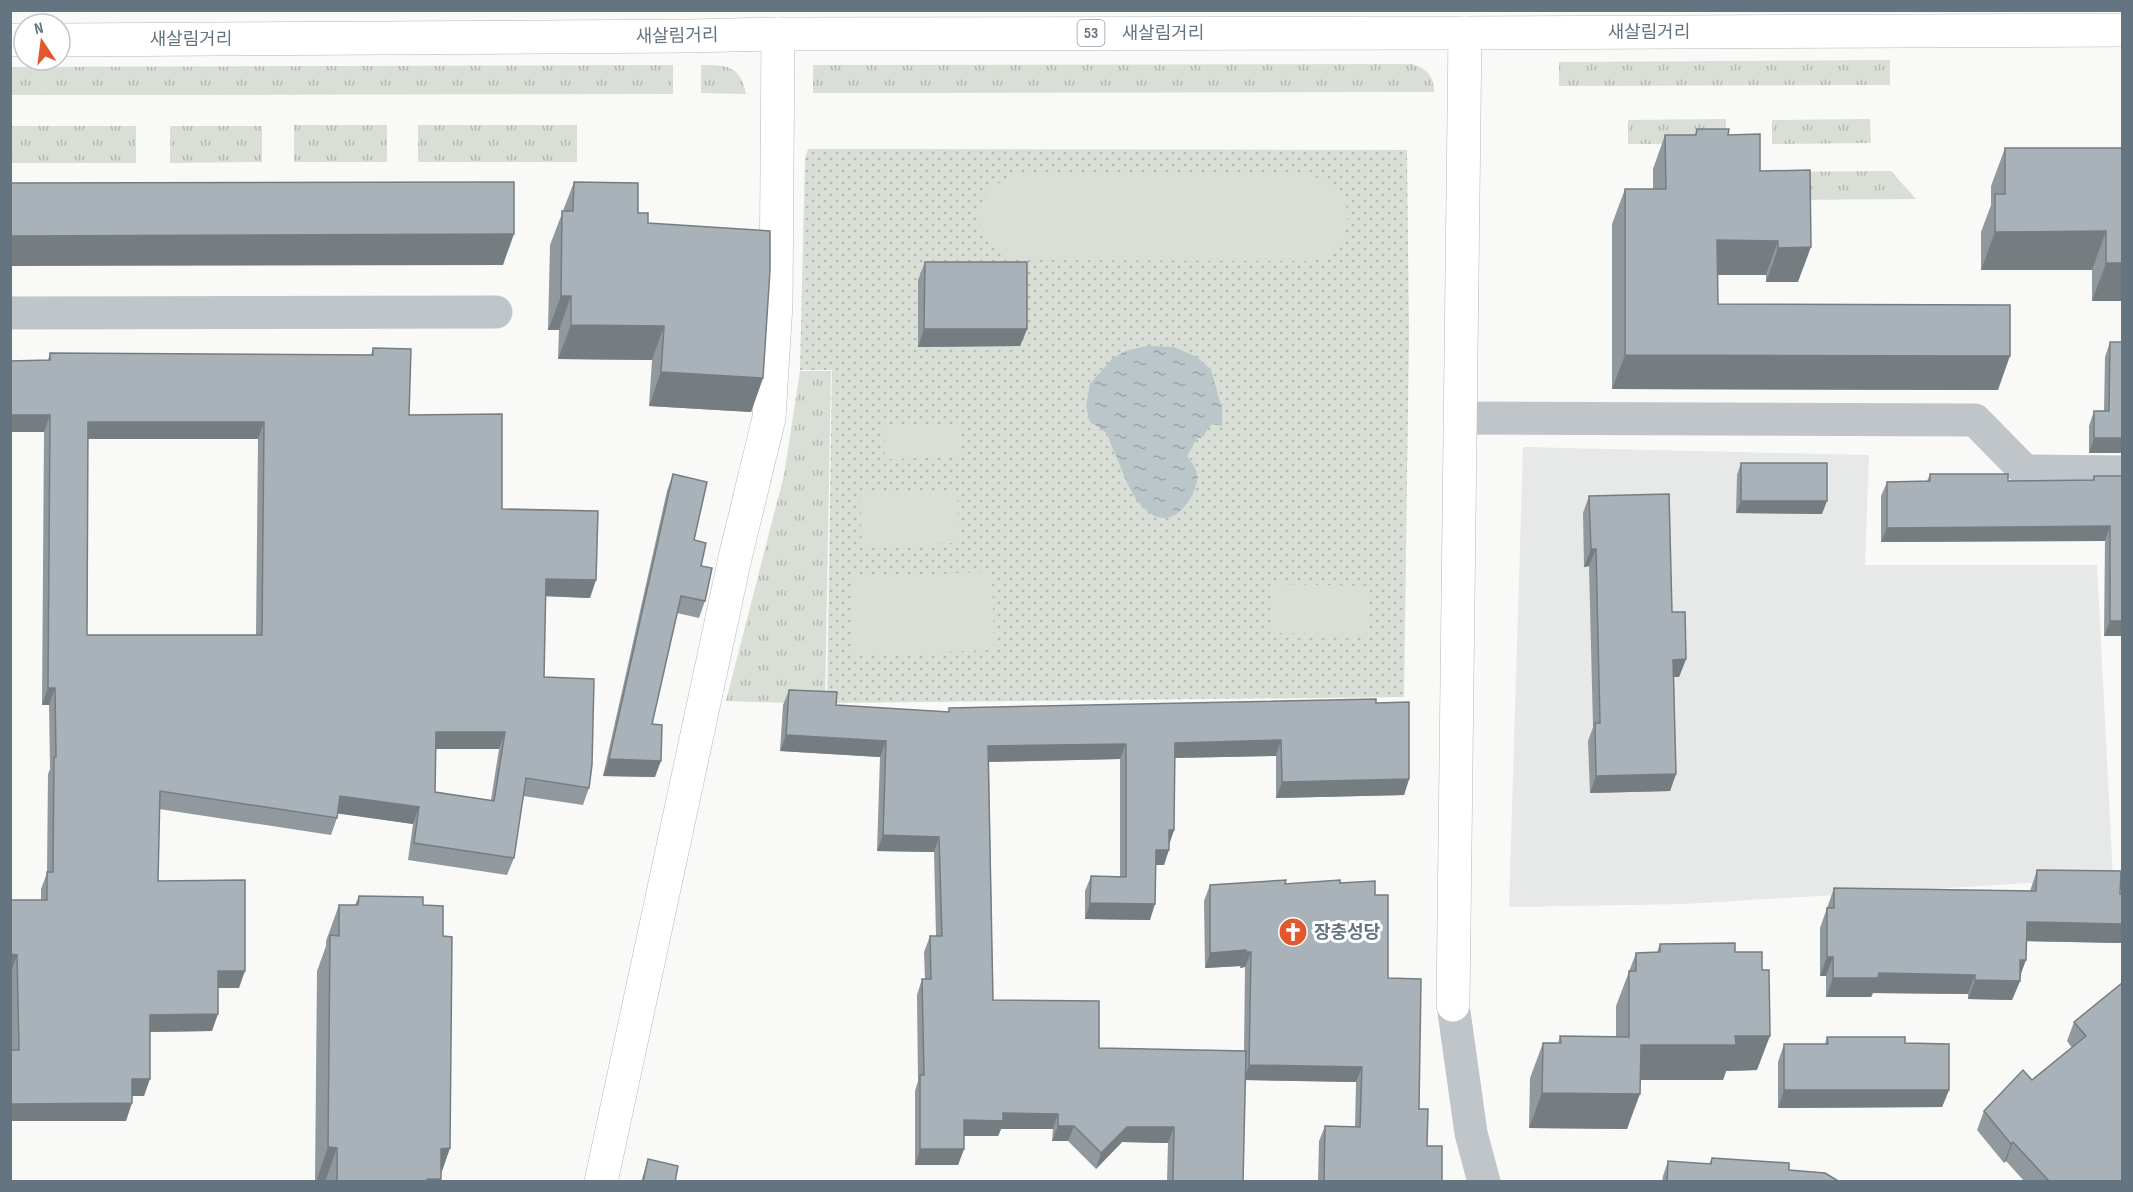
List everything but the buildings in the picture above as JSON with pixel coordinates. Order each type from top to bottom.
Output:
[{"type":"street","name":"새살림거리","points":[[72,40],[778,34],[2122,30]]},
{"type":"street","points":[[1465,33],[1453,1005],[1471,1133],[1484,1182]]},
{"type":"street","points":[[602,1182],[735,558],[769,418],[776,304],[778,34]]},
{"type":"street","points":[[10,313],[496,312]]},
{"type":"street","points":[[1460,418],[1975,420],[2025,471],[2122,472]]},
{"type":"shaded area","points":[[1523,447],[1869,455],[1865,565],[2097,565],[2113,878],[1686,904],[1509,907]]},
{"type":"green space","points":[[1890,60],[1890,85],[1559,86],[1559,62]]},
{"type":"green space","points":[[1412,64],[1429,74],[1434,92],[813,93],[813,65]]},
{"type":"green space","points":[[673,65],[673,94],[10,95],[11,67],[12,72],[72,72],[72,67]]},
{"type":"green space","points":[[701,65],[718,65],[736,72],[746,94],[701,93]]},
{"type":"green space","points":[[1726,119],[1726,144],[1628,144],[1628,120]]},
{"type":"green space","points":[[1870,119],[1871,143],[1772,144],[1772,120]]},
{"type":"green space","points":[[294,125],[387,125],[387,162],[294,162]]},
{"type":"green space","points":[[418,125],[577,125],[577,162],[418,162]]},
{"type":"green space","points":[[10,126],[136,126],[136,163],[11,163]]},
{"type":"green space","points":[[170,126],[262,126],[262,162],[170,163]]},
{"type":"green space","points":[[808,149],[1407,150],[1409,337],[1404,697],[827,703],[832,370],[800,370],[805,158]]},
{"type":"green space","points":[[1891,171],[1916,199],[1773,200],[1773,172]]},
{"type":"green space","points":[[1022,174],[1306,175],[1326,181],[1340,193],[1348,214],[1347,225],[1344,236],[1330,253],[1320,259],[1306,261],[1021,260],[1002,254],[989,243],[981,231],[979,217],[982,203],[990,191],[1003,180]]},
{"type":"green space","points":[[800,371],[831,371],[825,704],[726,701],[784,475]]},
{"type":"green space","points":[[959,424],[959,457],[885,459],[884,426]]},
{"type":"green space","points":[[957,490],[959,543],[862,546],[860,493]]},
{"type":"green space","points":[[992,572],[994,650],[853,655],[851,577]]},
{"type":"green space","points":[[1273,584],[1370,586],[1369,635],[1272,633]]},
{"type":"water","points":[[1147,346],[1174,347],[1197,357],[1211,370],[1222,409],[1222,426],[1212,424],[1201,438],[1197,438],[1187,456],[1197,474],[1192,496],[1176,515],[1161,518],[1145,509],[1132,493],[1107,435],[1090,422],[1086,406],[1090,384],[1112,359],[1125,351]]},
{"type":"place","name":"장충성당","points":[[1293,932]]}]
